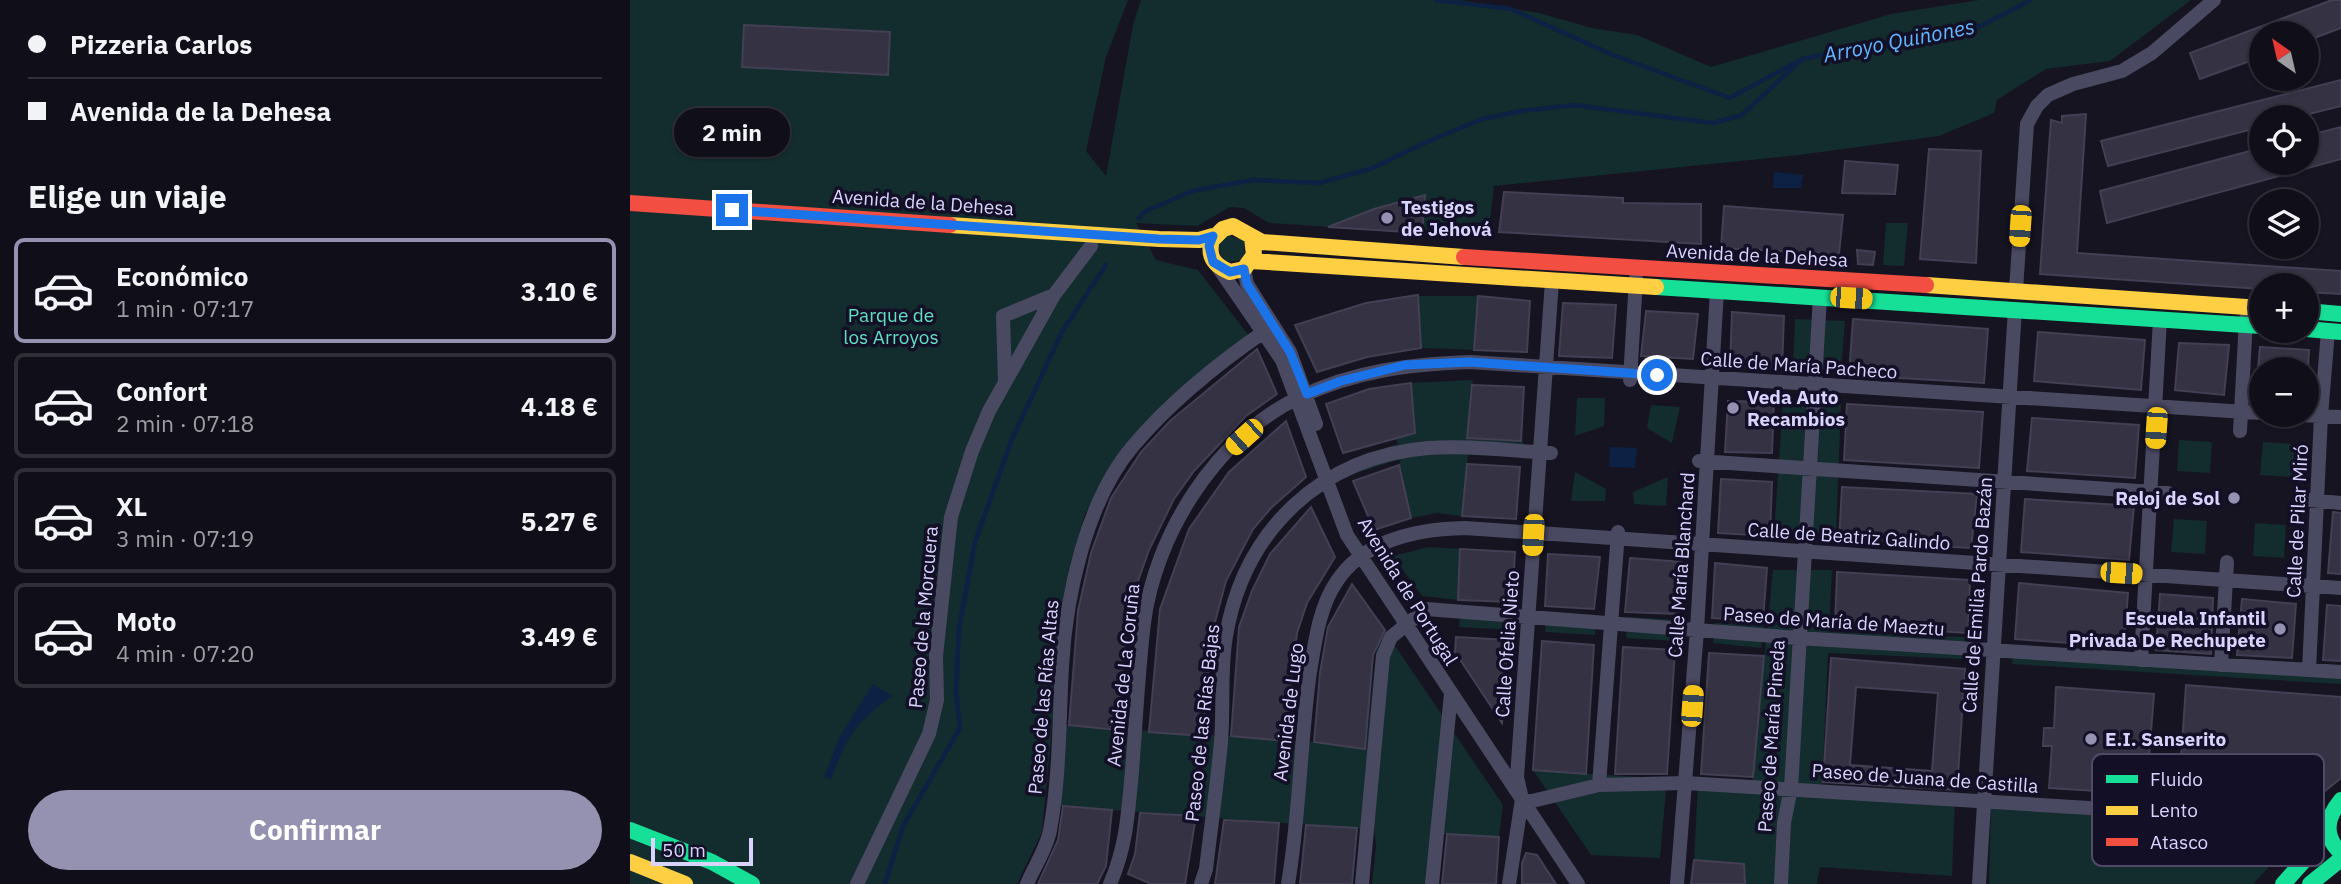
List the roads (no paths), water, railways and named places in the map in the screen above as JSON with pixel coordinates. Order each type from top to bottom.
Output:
[{"type":"main road","name":"Avenida de la Dehesa","points":[[630,203],[1159,239],[1199,240],[1233,226],[1241,227],[1252,237],[1272,243],[1636,278],[1717,290],[2249,325]]},
{"type":"main road","name":"Avenida de la Dehesa","points":[[630,215],[1158,249],[1214,262],[1230,272],[1247,265],[1552,281],[1636,278],[2016,290],[2249,308]]},
{"type":"main road","points":[[1213,236],[1209,246],[1214,262]]},
{"type":"main road","points":[[1247,265],[1255,249],[1252,237]]},
{"type":"main road","points":[[2319,312],[2341,314]]},
{"type":"main road","points":[[2324,832],[2329,813],[2341,800]]},
{"type":"main road","points":[[2326,829],[2332,845],[2341,853]]},
{"type":"main road","points":[[630,830],[712,862],[752,884]]},
{"type":"main road","points":[[2310,884],[2341,859]]},
{"type":"main road","points":[[630,862],[685,884]]},
{"type":"main road","points":[[2283,884],[2299,866]]},
{"type":"street","points":[[2016,290],[2027,124],[2037,106],[2048,95],[2073,84],[2122,71],[2152,53],[2214,0]]},
{"type":"street","name":"Paseo de la Morcuera","points":[[857,884],[929,734],[937,701],[936,656],[951,517],[972,451],[1005,383],[1054,295],[1091,246]]},
{"type":"street","name":"Avenida de Portugal","points":[[1214,262],[1265,331],[1302,396]]},
{"type":"street","name":"Avenida de Portugal","points":[[1247,265],[1247,284],[1290,352],[1328,477],[1335,510],[1408,621],[1517,777]]},
{"type":"street","points":[[1630,377],[1636,278]]},
{"type":"street","name":"Calle Ofelia Nieto","points":[[1527,800],[1517,777],[1533,535],[1545,452],[1545,368],[1552,281]]},
{"type":"street","name":"Calle María Blanchard","points":[[1677,884],[1697,630],[1703,461],[1712,379],[1717,290]]},
{"type":"street","points":[[1005,383],[1003,316],[1054,295]]},
{"type":"street","name":"Paseo de María Pineda","points":[[1781,884],[1784,823],[1791,788],[1820,297]]},
{"type":"street","name":"Calle de Emilia Pardo Bazán","points":[[1979,884],[2015,309]]},
{"type":"street","points":[[2141,660],[2160,319]]},
{"type":"street","name":"Paseo de las Rías Altas","points":[[1027,884],[1050,832],[1064,649],[1075,574],[1094,516],[1132,447],[1204,375],[1265,331]]},
{"type":"street","name":"Calle de Pilar Miró","points":[[2309,670],[2321,416],[2334,331]]},
{"type":"street","points":[[2240,430],[2251,343]]},
{"type":"street","name":"Calle de María Pacheco","points":[[1302,396],[1341,381],[1405,365],[1470,362],[1630,377],[1814,384],[2249,412]]},
{"type":"street","name":"Avenida de La Coruña","points":[[1114,883],[1125,848],[1144,622],[1153,576],[1172,528],[1200,484],[1244,437],[1276,410],[1302,396]]},
{"type":"street","points":[[2321,416],[2341,417]]},
{"type":"street","points":[[1328,477],[1396,454],[1426,448],[1545,452]]},
{"type":"street","points":[[1703,461],[2168,493]]},
{"type":"street","name":"Paseo de las Rías Bajas","points":[[1200,884],[1206,869],[1221,742],[1226,636],[1240,590],[1279,519],[1328,477]]},
{"type":"street","points":[[2300,499],[2341,503]]},
{"type":"street","name":"Calle de Beatriz Galindo","points":[[1365,555],[1404,535],[1430,529],[1465,528],[1533,535],[1618,537],[1702,547],[2341,588]]},
{"type":"street","points":[[1599,785],[1618,537]]},
{"type":"street","name":"Avenida de Lugo","points":[[1288,884],[1306,701],[1317,630],[1337,581],[1365,555]]},
{"type":"street","points":[[2221,665],[2227,562]]},
{"type":"street","name":"Paseo de María de Maeztu","points":[[1408,621],[1426,609],[1798,638],[2341,672]]},
{"type":"street","points":[[1362,884],[1383,656],[1391,637],[1408,621]]},
{"type":"street","name":"Avenida de Portugal","points":[[1408,621],[1451,694],[1588,884]]},
{"type":"street","points":[[1432,884],[1451,694]]},
{"type":"street","name":"Paseo de Juana de Castilla","points":[[1527,800],[1599,785],[1686,783],[2092,808]]},
{"type":"street","points":[[1509,884],[1527,800]]},
{"type":"street","name":"Avenida de Portugal","points":[[1527,800],[1578,884]]},
{"type":"water","points":[[1774,172],[1803,175],[1801,188],[1773,188]]},
{"type":"water","points":[[1610,447],[1637,448],[1635,468],[1609,467]]},
{"type":"water","points":[[873,684],[892,696],[869,714],[854,732],[831,779],[824,777],[840,736]]},
{"type":"waterway","name":"Arroyo Quiñones","points":[[1436,0],[1511,9],[1613,55],[1730,98],[1802,59],[1932,34],[1971,31],[2031,0]]},
{"type":"waterway","points":[[1139,218],[1144,212],[1192,191],[1253,180],[1319,183],[1373,168],[1482,119],[1522,111],[1574,105],[1713,123],[1742,115],[1802,59]]},
{"type":"waterway","points":[[885,884],[903,826],[960,728],[956,692],[959,628],[975,542],[1012,439],[1062,332],[1106,265]]},
{"type":"place","name":"Testigos de Jehová","points":[[1387,218]]},
{"type":"place","name":"Veda Auto Recambios","points":[[1733,408]]},
{"type":"place","name":"Reloj de Sol","points":[[2234,498]]},
{"type":"place","name":"Escuela Infantil Privada De Rechupete","points":[[2280,629]]},
{"type":"place","name":"E.I. Sanserito","points":[[2091,739]]},
{"type":"park label","name":"Parque de los Arroyos","points":[[891,326]]}]
